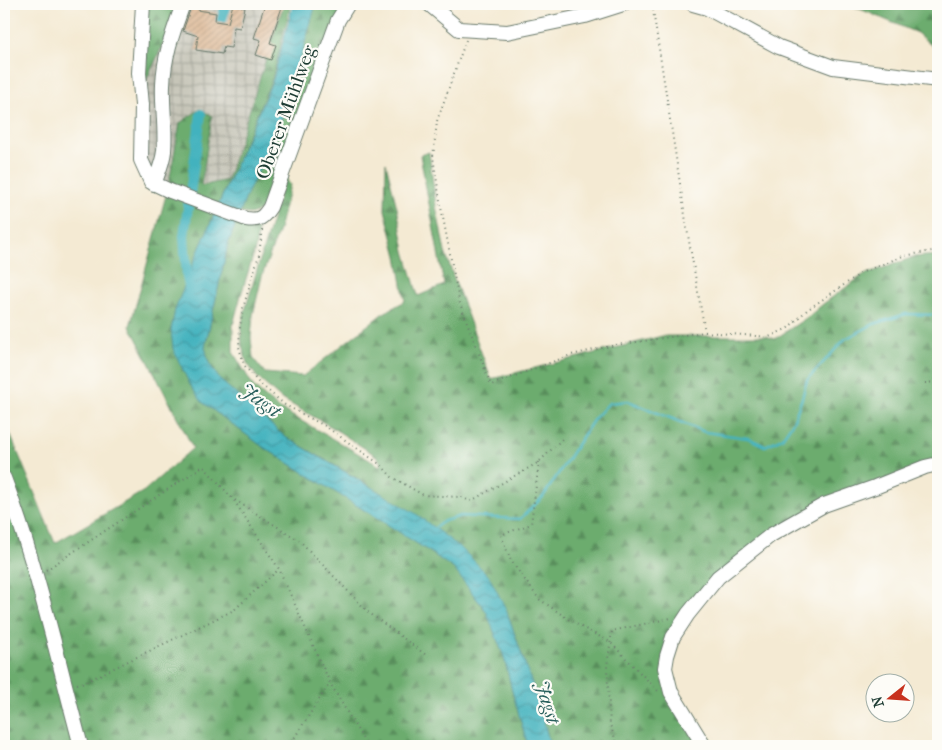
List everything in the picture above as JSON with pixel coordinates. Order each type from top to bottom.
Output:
[{"type":"street","points":[[143,4],[139,73],[142,105],[141,160],[151,182],[246,219],[254,220],[261,218]]},
{"type":"street","points":[[154,184],[164,152],[163,87],[165,60],[183,4]]},
{"type":"street","name":"Oberer Mühlweg","points":[[261,218],[270,207],[338,20],[348,4]]},
{"type":"street","points":[[430,4],[459,29],[507,32],[585,16],[622,4]]},
{"type":"street","points":[[694,4],[707,8],[779,47],[832,67],[938,80]]},
{"type":"street","points":[[704,746],[671,692],[665,668],[673,637],[688,614],[718,577],[771,535],[824,505],[875,487],[925,466],[938,464]]},
{"type":"street","points":[[4,478],[36,576],[81,746]]},
{"type":"path","points":[[652,4],[705,332]]},
{"type":"path","points":[[470,30],[437,121],[433,158],[440,207],[459,301],[491,384],[571,355],[616,346],[705,332],[769,337],[788,328],[807,310],[864,272],[903,256],[938,250]]},
{"type":"path","points":[[261,218],[262,235],[259,255],[243,308],[238,347],[244,365],[258,382],[285,405],[325,426],[381,465],[392,476],[423,495],[459,497],[470,501],[539,462],[564,437]]},
{"type":"path","points":[[925,383],[938,382]]},
{"type":"path","points":[[539,462],[531,524],[501,535],[511,561],[539,599],[574,623],[610,642],[658,691]]},
{"type":"path","points":[[36,576],[203,466],[233,499],[278,569],[330,683],[367,746]]},
{"type":"path","points":[[233,499],[300,541],[368,612],[426,655]]},
{"type":"path","points":[[65,688],[85,682],[234,610],[278,569]]},
{"type":"path","points":[[618,746],[610,725],[607,666],[612,631],[688,614]]},
{"type":"path","points":[[289,746],[330,683]]},
{"type":"shaded area","points":[[182,4],[284,4],[227,180],[201,187],[212,115],[199,109],[180,123],[167,189],[141,160],[141,90]]},
{"type":"green space","points":[[144,4],[182,4],[142,89]]},
{"type":"green space","points":[[284,4],[291,4],[272,79],[192,266],[175,310],[171,330],[202,402],[263,447],[454,569],[486,611],[504,657],[528,746],[4,746],[4,419],[55,543],[144,491],[193,448],[130,326],[168,188],[180,123],[200,109],[212,116],[201,186],[227,180]]},
{"type":"green space","points":[[316,4],[344,4],[269,200],[257,212],[250,214],[240,213],[248,192],[276,135]]},
{"type":"green space","points":[[848,4],[938,4],[938,51],[917,33]]},
{"type":"green space","points":[[429,152],[436,206],[445,252],[491,379],[662,336],[766,336],[775,339],[863,275],[914,257],[938,255],[938,460],[780,528],[717,575],[666,636],[671,692],[700,746],[550,746],[541,709],[506,609],[369,485],[284,436],[220,380],[209,363],[205,348],[228,244],[238,219],[258,230],[255,250],[233,325],[233,352],[254,387],[277,407],[382,467],[378,457],[330,426],[280,398],[257,377],[247,363],[242,346],[241,328],[285,176],[290,185],[279,230],[262,276],[253,315],[251,338],[253,358],[265,373],[303,376],[382,314],[405,301],[397,256],[385,210],[386,163],[405,251],[418,296],[444,285],[420,155]]},
{"type":"water","points":[[293,4],[316,4],[292,88],[276,135],[248,192],[228,244],[205,347],[209,363],[220,380],[284,436],[415,513],[462,549],[489,576],[506,609],[541,709],[550,746],[528,746],[504,657],[486,611],[454,569],[263,447],[202,402],[190,385],[173,349],[171,330],[175,310],[192,266],[273,79]]},
{"type":"building","points":[[192,4],[200,4],[198,10],[216,13],[215,21],[228,23],[233,4],[245,8],[240,28],[234,27],[231,48],[224,47],[222,54],[196,50],[198,36],[183,31]]},
{"type":"building","points":[[265,4],[283,4],[270,43],[276,45],[271,60],[256,55],[261,40],[254,38]]},
{"type":"waterway","points":[[219,30],[226,4]]},
{"type":"waterway","points":[[190,291],[184,236],[201,114]]},
{"type":"waterway","points":[[432,530],[444,521],[461,516],[520,519],[543,497],[594,419],[609,403],[628,401],[705,432],[748,438],[765,446],[782,438],[793,422],[807,380],[845,339],[874,324],[906,314],[938,315]]},
{"type":"water label","name":"Jagst","points":[[261,400]]},
{"type":"water label","name":"Jagst","points":[[548,702]]}]
